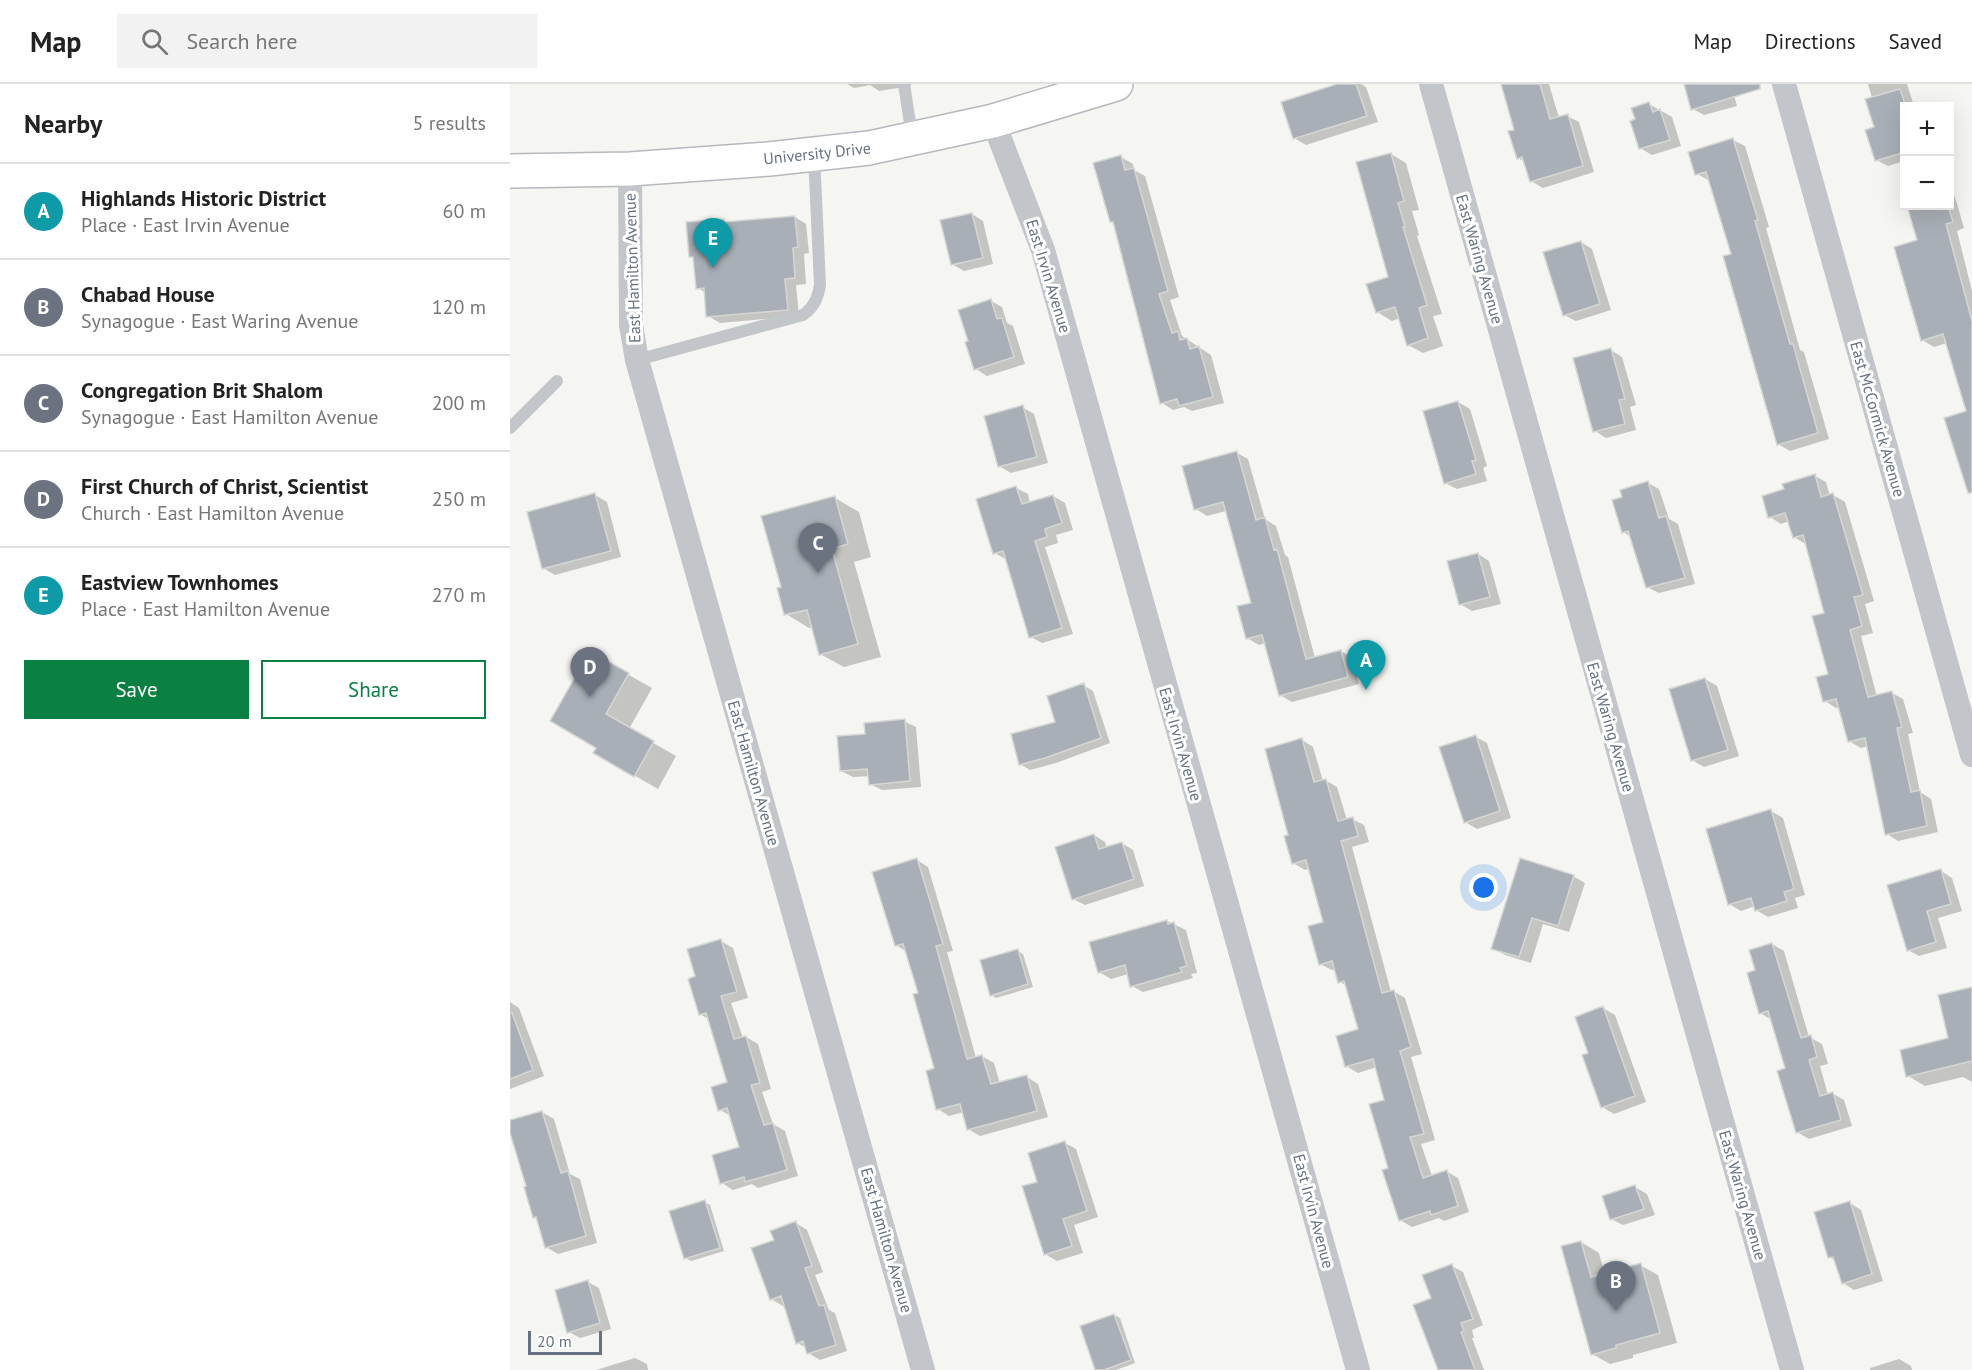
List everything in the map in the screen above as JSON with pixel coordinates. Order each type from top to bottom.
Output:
[{"type":"main road","name":"University Drive","points":[[510,171],[630,169],[868,148],[993,121],[1116,84]]},
{"type":"street","name":"East Waring Avenue","points":[[1431,84],[1792,1370]]},
{"type":"street","name":"East McCormick Avenue","points":[[1784,84],[1972,755]]},
{"type":"street","name":"East Irvin Avenue","points":[[993,121],[1043,250],[1358,1370]]},
{"type":"street","name":"East Hamilton Avenue","points":[[630,169],[631,326],[637,360],[923,1370]]},
{"type":"lane","points":[[904,84],[913,139]]},
{"type":"lane","points":[[637,360],[803,315],[813,305],[819,293],[820,278],[814,154]]},
{"type":"lane","points":[[510,429],[557,381]]},
{"type":"building","points":[[1337,84],[1356,84],[1367,116],[1293,139],[1281,102]]},
{"type":"building","points":[[1501,84],[1540,84],[1550,119],[1568,114],[1583,166],[1530,182],[1522,157],[1517,159],[1508,131],[1514,130]]},
{"type":"building","points":[[1684,84],[1760,84],[1760,89],[1691,110]]},
{"type":"building","points":[[1900,89],[1904,102],[1900,102],[1900,154],[1875,161],[1865,130],[1874,127],[1865,99]]},
{"type":"building","points":[[1649,102],[1653,112],[1660,109],[1670,140],[1639,149],[1630,121],[1635,119],[1631,108]]},
{"type":"building","points":[[1733,138],[1758,220],[1755,221],[1790,344],[1793,344],[1818,433],[1777,445],[1723,256],[1731,254],[1706,172],[1695,175],[1688,152]]},
{"type":"building","points":[[1391,153],[1404,201],[1398,203],[1405,227],[1403,227],[1427,305],[1419,308],[1428,338],[1407,346],[1395,307],[1376,313],[1366,284],[1388,277],[1356,162]]},
{"type":"building","points":[[1121,155],[1125,170],[1134,168],[1168,291],[1159,294],[1172,333],[1178,331],[1180,340],[1187,338],[1190,349],[1199,346],[1213,397],[1179,406],[1177,399],[1160,404],[1113,222],[1110,222],[1093,163]]},
{"type":"building","points":[[1908,210],[1949,210],[1953,222],[1946,224],[1972,321],[1972,493],[1968,493],[1944,418],[1966,411],[1943,334],[1921,341],[1894,247],[1917,240]]},
{"type":"building","points":[[972,213],[983,258],[951,265],[940,220]]},
{"type":"building","points":[[795,216],[798,247],[793,248],[795,278],[785,279],[788,310],[706,317],[704,288],[696,289],[693,257],[689,257],[686,222],[724,219],[724,222]]},
{"type":"building","points":[[1581,241],[1600,304],[1563,316],[1543,252]]},
{"type":"building","points":[[991,299],[997,319],[1002,318],[1014,357],[974,370],[958,310]]},
{"type":"building","points":[[1611,348],[1625,399],[1619,400],[1625,424],[1593,432],[1573,358]]},
{"type":"building","points":[[1458,401],[1476,460],[1472,461],[1476,474],[1444,484],[1423,411]]},
{"type":"building","points":[[1023,405],[1037,457],[998,467],[984,416]]},
{"type":"building","points":[[1237,451],[1256,520],[1265,517],[1274,550],[1277,549],[1306,659],[1341,650],[1348,677],[1279,696],[1262,635],[1246,639],[1237,606],[1251,603],[1223,502],[1194,510],[1182,466]]},
{"type":"building","points":[[1815,474],[1821,497],[1833,493],[1863,595],[1854,597],[1862,626],[1850,630],[1868,697],[1892,691],[1902,727],[1897,728],[1911,792],[1920,790],[1927,826],[1885,835],[1865,738],[1848,742],[1836,699],[1823,702],[1816,677],[1828,674],[1812,616],[1824,613],[1803,535],[1793,538],[1785,513],[1768,518],[1762,496],[1784,489],[1782,484]]},
{"type":"building","points":[[1648,481],[1659,518],[1666,516],[1685,578],[1646,588],[1628,531],[1622,533],[1612,500],[1622,497],[1620,490]]},
{"type":"building","points":[[1016,486],[1022,504],[1053,495],[1062,523],[1045,529],[1047,537],[1035,541],[1062,628],[1029,638],[1003,551],[993,554],[976,499]]},
{"type":"building","points":[[595,493],[611,551],[542,569],[527,512]]},
{"type":"building","points":[[835,496],[848,544],[832,549],[858,644],[819,655],[807,610],[784,615],[777,588],[781,587],[761,516]]},
{"type":"building","points":[[1478,553],[1490,597],[1459,605],[1447,561]]},
{"type":"building","points":[[590,651],[629,673],[606,714],[654,741],[634,777],[593,753],[596,748],[550,721]]},
{"type":"building","points":[[1705,678],[1728,750],[1691,761],[1669,689]]},
{"type":"building","points":[[1084,683],[1101,738],[1019,765],[1011,734],[1055,722],[1047,696]]},
{"type":"building","points":[[905,719],[910,781],[869,785],[867,769],[840,771],[837,736],[865,734],[864,723]]},
{"type":"building","points":[[1476,735],[1500,811],[1464,823],[1439,747]]},
{"type":"building","points":[[1302,738],[1314,782],[1326,779],[1338,821],[1353,817],[1358,836],[1341,841],[1382,993],[1394,990],[1411,1047],[1400,1051],[1424,1134],[1410,1137],[1423,1178],[1447,1170],[1458,1206],[1431,1215],[1430,1211],[1399,1221],[1382,1170],[1388,1168],[1369,1104],[1384,1100],[1373,1059],[1345,1067],[1336,1036],[1358,1029],[1344,981],[1338,983],[1332,961],[1319,965],[1308,926],[1323,922],[1306,860],[1292,864],[1284,836],[1288,835],[1265,749]]},
{"type":"building","points":[[1771,809],[1794,889],[1784,892],[1787,901],[1755,911],[1751,898],[1728,905],[1706,829]]},
{"type":"building","points":[[1094,834],[1099,849],[1122,842],[1134,879],[1072,900],[1055,847]]},
{"type":"building","points":[[917,858],[943,944],[936,946],[967,1059],[982,1055],[991,1084],[1027,1075],[1037,1111],[967,1130],[960,1104],[936,1110],[926,1071],[934,1068],[913,994],[918,993],[903,944],[895,946],[872,872]]},
{"type":"building","points":[[1520,858],[1574,875],[1558,926],[1532,918],[1519,957],[1491,949]]},
{"type":"building","points":[[1941,869],[1951,904],[1927,911],[1936,942],[1907,951],[1887,885]]},
{"type":"building","points":[[1167,920],[1168,924],[1174,922],[1187,966],[1180,968],[1182,972],[1130,987],[1125,965],[1098,973],[1089,942]]},
{"type":"building","points":[[721,939],[737,992],[721,996],[734,1039],[746,1036],[760,1083],[751,1085],[764,1125],[773,1123],[787,1170],[745,1182],[744,1177],[720,1184],[712,1155],[739,1147],[727,1108],[718,1111],[711,1087],[727,1082],[706,1013],[699,1015],[688,979],[695,976],[687,949]]},
{"type":"building","points":[[1772,943],[1801,1038],[1811,1035],[1817,1057],[1809,1060],[1820,1096],[1833,1092],[1841,1120],[1796,1133],[1777,1071],[1785,1068],[1768,1011],[1759,1014],[1747,973],[1755,970],[1749,950]]},
{"type":"building","points":[[1018,949],[1028,984],[990,996],[980,960]]},
{"type":"building","points":[[1972,987],[1972,1061],[1906,1077],[1900,1050],[1948,1038],[1938,995]]},
{"type":"building","points":[[1603,1006],[1635,1096],[1601,1108],[1582,1055],[1588,1053],[1575,1017]]},
{"type":"building","points":[[510,1013],[512,1013],[533,1070],[510,1079]]},
{"type":"building","points":[[542,1111],[561,1173],[568,1171],[586,1236],[545,1248],[536,1217],[533,1218],[510,1133],[510,1120]]},
{"type":"building","points":[[1065,1141],[1087,1211],[1063,1219],[1072,1246],[1044,1255],[1022,1186],[1037,1182],[1028,1153]]},
{"type":"building","points":[[1635,1185],[1644,1209],[1610,1220],[1602,1196]]},
{"type":"building","points":[[705,1200],[720,1248],[684,1259],[669,1211]]},
{"type":"building","points":[[1850,1201],[1872,1274],[1842,1284],[1833,1257],[1828,1258],[1814,1212]]},
{"type":"building","points":[[796,1221],[812,1266],[805,1268],[819,1306],[824,1305],[836,1345],[807,1354],[803,1341],[796,1344],[781,1296],[770,1300],[751,1248],[774,1240],[770,1231]]},
{"type":"building","points":[[1581,1241],[1591,1277],[1641,1263],[1660,1333],[1616,1345],[1616,1348],[1591,1355],[1561,1246]]},
{"type":"building","points":[[1452,1264],[1473,1319],[1461,1323],[1464,1331],[1461,1332],[1475,1370],[1438,1370],[1413,1305],[1431,1298],[1422,1275]]},
{"type":"building","points":[[588,1280],[600,1323],[567,1333],[555,1290]]},
{"type":"building","points":[[1114,1314],[1131,1360],[1104,1370],[1095,1370],[1080,1326]]},
{"type":"place","name":"Eastview Townhomes","points":[[713,268]]},
{"type":"place","name":"Congregation Brit Shalom","points":[[818,573]]},
{"type":"place","name":"Highlands Historic District","points":[[1366,690]]},
{"type":"place","name":"First Church of Christ, Scientist","points":[[590,697]]},
{"type":"place","name":"Chabad House","points":[[1616,1311]]}]
